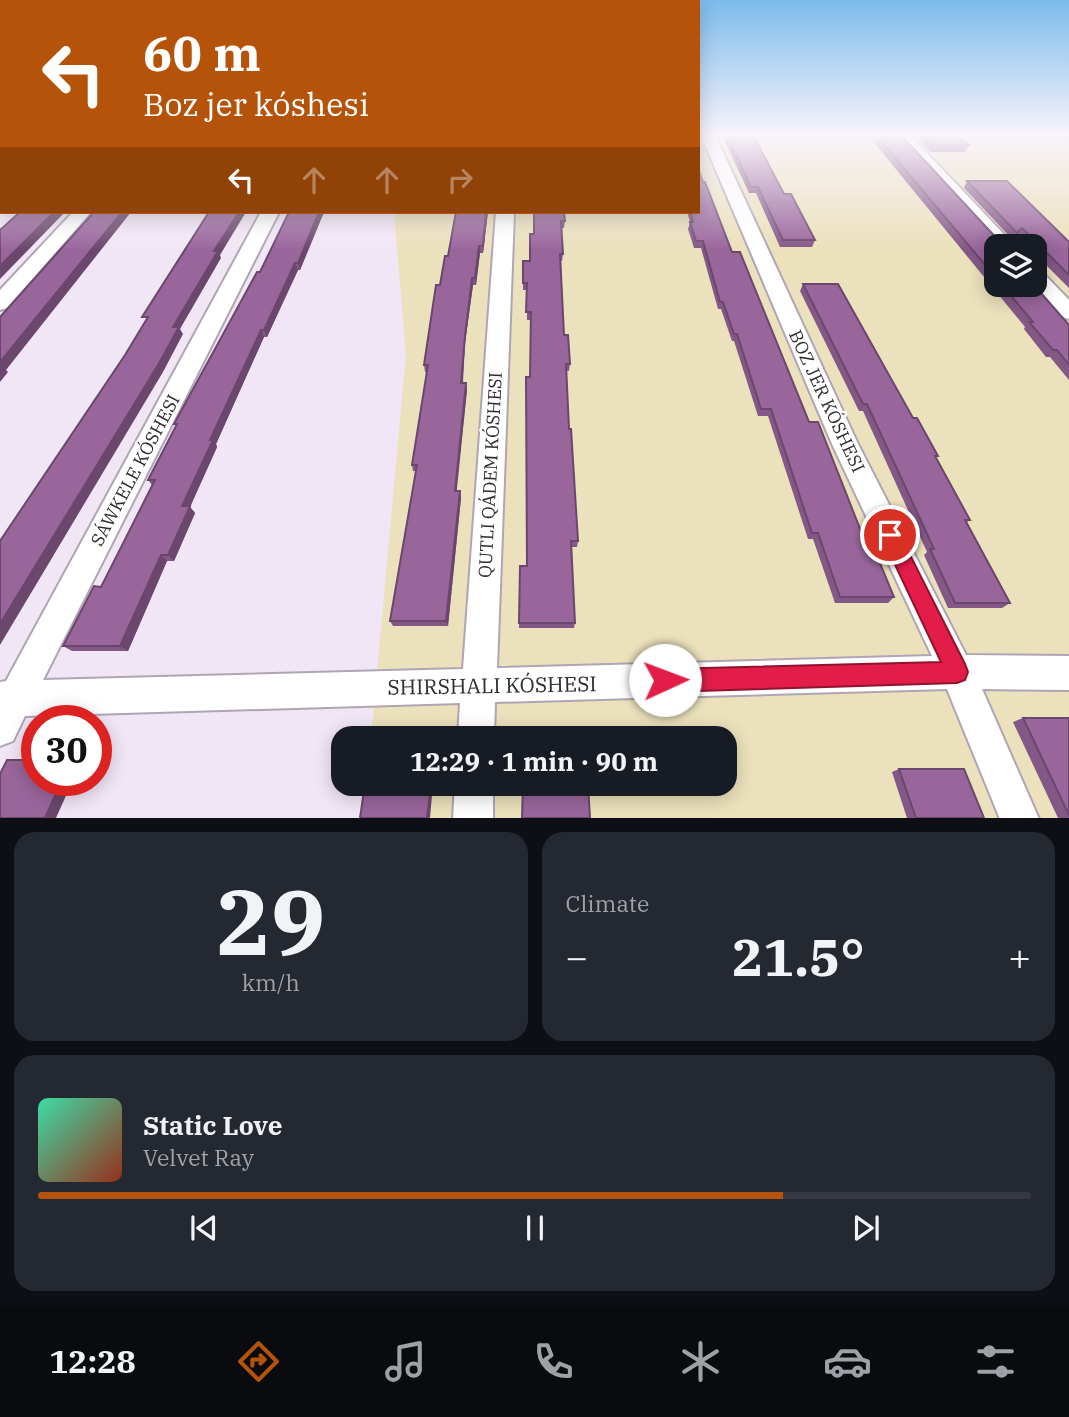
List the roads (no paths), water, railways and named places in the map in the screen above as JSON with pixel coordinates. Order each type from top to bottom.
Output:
[{"type":"street","name":"BOZ JER KÓSHESI","points":[[725,173],[845,444],[957,672],[1020,818]]},
{"type":"street","points":[[938,173],[995,234]]},
{"type":"street","points":[[0,303],[80,214]]},
{"type":"street","name":"SÁWKELE KÓSHESI","points":[[0,728],[9,698],[269,214]]},
{"type":"street","points":[[477,726],[505,214]]},
{"type":"street","points":[[1047,289],[1069,312]]},
{"type":"street","points":[[9,698],[957,672],[1069,673]]},
{"type":"street","points":[[472,818],[473,796]]}]
